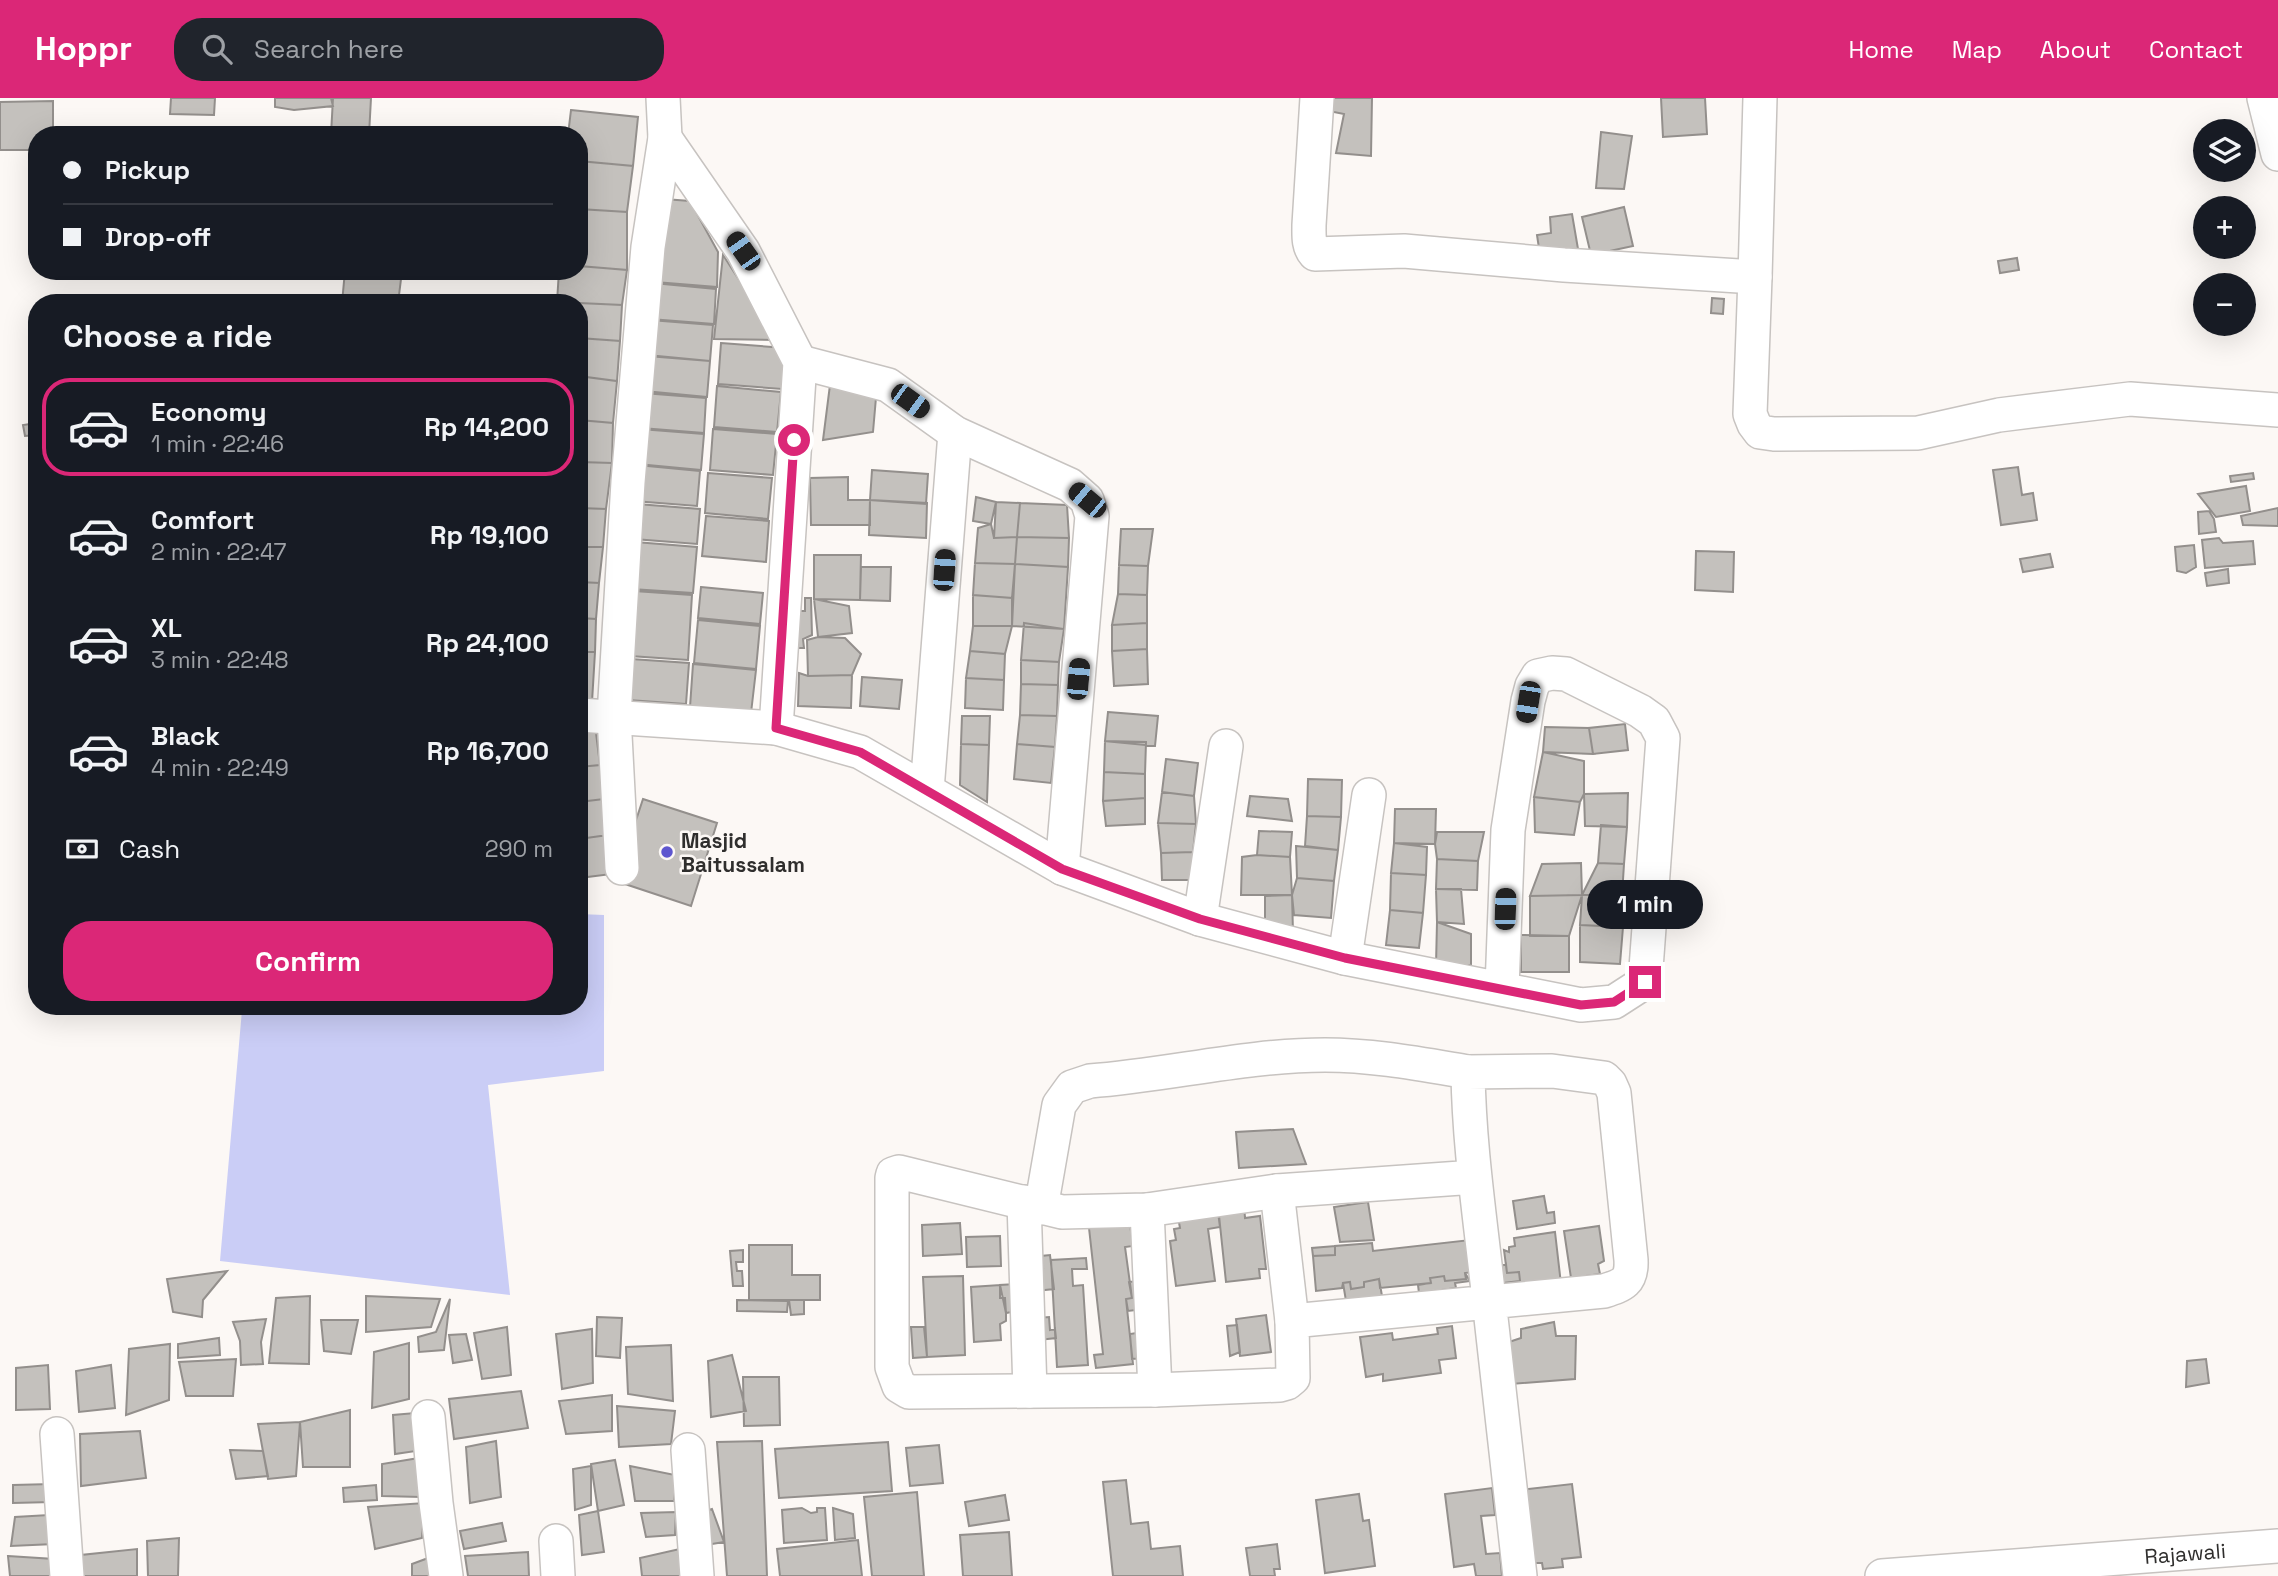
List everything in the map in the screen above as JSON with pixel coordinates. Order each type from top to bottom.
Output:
[{"type":"street","points":[[622,868],[614,716],[628,482],[646,275],[665,138],[663,98]]},
{"type":"street","points":[[1317,98],[1309,225],[1309,242],[1315,254],[1404,251],[1564,265],[1755,277]]},
{"type":"street","points":[[1760,98],[1750,414],[1760,432],[1918,433],[1999,415],[2130,399],[2278,410]]},
{"type":"street","points":[[2264,98],[2278,154]]},
{"type":"street","points":[[665,138],[743,251],[800,362],[776,728]]},
{"type":"street","points":[[800,362],[888,385],[955,433],[1070,485],[1087,500],[1092,516],[1062,869]]},
{"type":"street","points":[[927,790],[955,433]]},
{"type":"street","points":[[588,715],[776,728],[860,752],[1062,869],[1200,919],[1345,958],[1581,1005],[1614,1002],[1645,982],[1663,738],[1654,721],[1640,711],[1566,674],[1552,673],[1538,677],[1532,686],[1528,702],[1508,830],[1502,988]]},
{"type":"street","points":[[1200,919],[1226,746]]},
{"type":"street","points":[[1345,958],[1369,795]]},
{"type":"street","points":[[1030,1391],[1033,1205],[1059,1105],[1072,1087],[1090,1081],[1211,1064],[1321,1055],[1369,1056],[1468,1072],[1552,1071],[1604,1078],[1610,1084],[1614,1093],[1632,1272],[1619,1286],[1604,1291],[1490,1304],[1292,1321]]},
{"type":"street","points":[[1468,1072],[1469,1124],[1520,1576]]},
{"type":"street","points":[[1277,1191],[1292,1321],[1294,1370],[1293,1378],[1287,1383],[1155,1390],[909,1392],[899,1386],[895,1379],[891,1345],[893,1174],[904,1172],[1062,1212],[1147,1210],[1277,1191],[1475,1177]]},
{"type":"street","points":[[1147,1210],[1155,1390]]},
{"type":"street","points":[[428,1417],[446,1576]]},
{"type":"street","points":[[57,1434],[67,1576]]},
{"type":"street","points":[[688,1450],[697,1576]]},
{"type":"street","points":[[556,1541],[558,1576]]},
{"type":"street","name":"Rajawali","points":[[1882,1576],[2278,1546]]},
{"type":"shaded area","points":[[588,914],[604,915],[604,1071],[488,1085],[510,1295],[220,1261],[242,1015],[588,1015]]},
{"type":"building","points":[[171,98],[215,98],[214,115],[170,114]]},
{"type":"building","points":[[275,98],[331,98],[333,106],[294,110],[275,107]]},
{"type":"building","points":[[333,98],[371,98],[369,126],[331,126]]},
{"type":"building","points":[[1327,98],[1372,98],[1371,156],[1336,153],[1344,114],[1324,110]]},
{"type":"building","points":[[1661,98],[1705,98],[1707,134],[1663,137]]},
{"type":"building","points":[[53,101],[53,126],[28,126],[28,150],[0,150],[0,102]]},
{"type":"building","points":[[571,110],[638,117],[633,166],[588,162],[588,126],[569,126]]},
{"type":"building","points":[[1601,132],[1632,136],[1624,189],[1596,188]]},
{"type":"building","points":[[588,162],[633,166],[627,212],[588,210]]},
{"type":"building","points":[[664,199],[690,201],[718,252],[717,287],[655,282]]},
{"type":"building","points":[[1624,207],[1633,246],[1591,255],[1582,217]]},
{"type":"building","points":[[588,210],[627,212],[627,270],[588,267]]},
{"type":"building","points":[[1572,214],[1578,249],[1540,255],[1537,235],[1551,233],[1550,217]]},
{"type":"building","points":[[723,255],[778,340],[714,339]]},
{"type":"building","points":[[2017,258],[2019,270],[2000,273],[1998,261]]},
{"type":"building","points":[[588,267],[627,270],[622,305],[588,303],[588,294],[558,294],[558,280],[588,280]]},
{"type":"building","points":[[344,280],[401,280],[399,294],[343,294]]},
{"type":"building","points":[[653,283],[716,289],[714,324],[650,319]]},
{"type":"building","points":[[1712,298],[1724,299],[1723,314],[1711,313]]},
{"type":"building","points":[[588,303],[622,305],[620,341],[588,339]]},
{"type":"building","points":[[650,320],[713,325],[710,361],[647,355]]},
{"type":"building","points":[[588,339],[620,341],[617,381],[588,377]]},
{"type":"building","points":[[721,343],[785,348],[782,389],[718,384]]},
{"type":"building","points":[[647,356],[710,361],[707,397],[644,391]]},
{"type":"building","points":[[588,377],[617,381],[613,423],[588,421]]},
{"type":"building","points":[[831,377],[877,386],[873,432],[823,440]]},
{"type":"building","points":[[717,386],[781,392],[777,432],[714,427]]},
{"type":"building","points":[[643,393],[706,398],[704,433],[641,428]]},
{"type":"building","points":[[588,421],[613,423],[612,463],[588,462]]},
{"type":"building","points":[[28,424],[28,436],[25,436],[23,425]]},
{"type":"building","points":[[640,429],[704,434],[701,470],[637,464]]},
{"type":"building","points":[[713,429],[777,434],[773,475],[710,470]]},
{"type":"building","points":[[588,462],[612,463],[606,509],[588,508]]},
{"type":"building","points":[[637,465],[700,471],[697,506],[634,501]]},
{"type":"building","points":[[2018,467],[2022,495],[2033,493],[2037,520],[2001,525],[1993,470]]},
{"type":"building","points":[[872,470],[928,474],[926,504],[870,500]]},
{"type":"building","points":[[708,473],[772,478],[768,519],[705,513]]},
{"type":"building","points":[[2253,473],[2254,479],[2231,482],[2230,476]]},
{"type":"building","points":[[848,477],[848,500],[870,500],[870,525],[811,525],[810,478]]},
{"type":"building","points":[[2246,486],[2250,511],[2216,517],[2198,494]]},
{"type":"building","points":[[976,497],[996,502],[991,524],[973,521]]},
{"type":"building","points":[[870,500],[927,503],[926,538],[869,535]]},
{"type":"building","points":[[996,502],[1020,503],[1017,537],[994,538]]},
{"type":"building","points":[[1020,503],[1067,505],[1069,538],[1017,537]]},
{"type":"building","points":[[637,504],[700,509],[697,544],[634,539]]},
{"type":"building","points":[[588,508],[606,509],[603,547],[588,547]]},
{"type":"building","points":[[2278,508],[2278,526],[2243,525],[2241,516]]},
{"type":"building","points":[[2209,511],[2214,519],[2216,532],[2199,534],[2198,512]]},
{"type":"building","points":[[706,516],[769,521],[766,562],[702,556]]},
{"type":"building","points":[[991,524],[994,538],[1017,537],[1015,564],[975,563],[978,528]]},
{"type":"building","points":[[1121,529],[1153,529],[1148,566],[1119,565]]},
{"type":"building","points":[[1017,537],[1069,538],[1068,567],[1015,564]]},
{"type":"building","points":[[2219,538],[2223,543],[2253,541],[2255,564],[2205,568],[2202,540]]},
{"type":"building","points":[[635,542],[697,547],[693,593],[631,589]]},
{"type":"building","points":[[2194,545],[2196,567],[2186,573],[2177,571],[2175,547]]},
{"type":"building","points":[[588,547],[603,547],[599,583],[588,582]]},
{"type":"building","points":[[1696,551],[1734,552],[1733,592],[1695,590]]},
{"type":"building","points":[[2050,554],[2053,567],[2023,572],[2020,559]]},
{"type":"building","points":[[814,555],[861,555],[860,600],[814,599]]},
{"type":"building","points":[[975,563],[1015,564],[1012,598],[973,595]]},
{"type":"building","points":[[1015,564],[1068,567],[1064,629],[1012,626]]},
{"type":"building","points":[[1119,565],[1148,566],[1147,595],[1118,594]]},
{"type":"building","points":[[861,567],[891,567],[890,601],[860,600]]},
{"type":"building","points":[[2228,569],[2229,583],[2207,586],[2205,573]]},
{"type":"building","points":[[588,582],[599,583],[596,619],[588,619]]},
{"type":"building","points":[[701,587],[763,593],[760,624],[698,618]]},
{"type":"building","points":[[634,591],[692,595],[688,660],[630,656]]},
{"type":"building","points":[[1118,594],[1147,595],[1147,623],[1112,625]]},
{"type":"building","points":[[973,595],[1012,598],[1012,626],[973,626]]},
{"type":"building","points":[[805,598],[811,598],[812,635],[803,639],[804,648],[794,648],[793,611],[805,611]]},
{"type":"building","points":[[814,599],[849,606],[852,633],[818,637]]},
{"type":"building","points":[[588,619],[596,619],[595,652],[588,652]]},
{"type":"building","points":[[698,620],[760,626],[756,669],[694,663]]},
{"type":"building","points":[[1024,623],[1064,629],[1059,662],[1021,660]]},
{"type":"building","points":[[1147,623],[1147,649],[1112,651],[1112,625]]},
{"type":"building","points":[[973,626],[1012,626],[1005,654],[970,651]]},
{"type":"building","points":[[818,637],[845,638],[861,654],[852,675],[808,676],[807,640]]},
{"type":"building","points":[[1147,649],[1148,684],[1114,686],[1112,651]]},
{"type":"building","points":[[970,651],[1005,654],[1004,680],[966,678]]},
{"type":"building","points":[[588,652],[595,652],[592,702],[588,702]]},
{"type":"building","points":[[631,659],[689,663],[686,704],[628,700]]},
{"type":"building","points":[[1021,660],[1059,662],[1058,685],[1021,684]]},
{"type":"building","points":[[693,664],[756,670],[751,713],[690,707]]},
{"type":"building","points":[[799,673],[808,676],[852,675],[851,708],[798,706]]},
{"type":"building","points":[[862,677],[902,680],[899,709],[860,706]]},
{"type":"building","points":[[966,678],[1004,680],[1003,710],[965,708]]},
{"type":"building","points":[[1021,684],[1058,685],[1057,716],[1020,715]]},
{"type":"building","points":[[1108,712],[1158,716],[1155,746],[1105,741]]},
{"type":"building","points":[[1020,715],[1057,716],[1055,747],[1017,744]]},
{"type":"building","points":[[962,716],[990,716],[989,745],[961,744]]},
{"type":"building","points":[[1625,724],[1628,750],[1593,754],[1589,728]]},
{"type":"building","points":[[588,725],[595,725],[600,765],[588,766]]},
{"type":"building","points":[[1545,727],[1589,728],[1593,754],[1543,752]]},
{"type":"building","points":[[1105,741],[1146,742],[1145,774],[1104,772]]},
{"type":"building","points":[[961,744],[989,745],[987,802],[960,785]]},
{"type":"building","points":[[1017,744],[1055,747],[1051,783],[1014,779]]},
{"type":"building","points":[[1543,752],[1584,761],[1584,794],[1580,802],[1534,797]]},
{"type":"building","points":[[1166,759],[1198,763],[1194,796],[1162,792]]},
{"type":"building","points":[[600,765],[604,799],[588,801],[588,766]]},
{"type":"building","points":[[1104,772],[1145,774],[1145,798],[1103,801]]},
{"type":"building","points":[[1308,779],[1342,780],[1341,817],[1307,816]]},
{"type":"building","points":[[1162,792],[1194,796],[1196,824],[1158,823]]},
{"type":"building","points":[[1628,793],[1627,827],[1585,826],[1584,794]]},
{"type":"building","points":[[1250,796],[1288,799],[1292,821],[1247,816]]},
{"type":"building","points":[[1534,797],[1580,802],[1574,835],[1535,832]]},
{"type":"building","points":[[1145,798],[1145,824],[1106,826],[1103,801]]},
{"type":"building","points":[[604,799],[608,835],[588,838],[588,801]]},
{"type":"building","name":"Masjid Baitussalam","points":[[643,799],[717,823],[691,906],[616,881]]},
{"type":"building","points":[[1395,809],[1436,809],[1435,844],[1394,843]]},
{"type":"building","points":[[1307,816],[1341,817],[1338,850],[1305,846]]},
{"type":"building","points":[[1158,823],[1196,824],[1193,852],[1161,853]]},
{"type":"building","points":[[1601,825],[1627,827],[1624,864],[1598,863]]},
{"type":"building","points":[[1259,831],[1292,832],[1290,857],[1257,855]]},
{"type":"building","points":[[1437,832],[1484,832],[1478,861],[1437,859]]},
{"type":"building","points":[[608,835],[612,874],[588,877],[588,838]]},
{"type":"building","points":[[1394,843],[1427,847],[1426,875],[1391,873]]},
{"type":"building","points":[[1296,846],[1338,850],[1334,881],[1297,878]]},
{"type":"building","points":[[1193,852],[1193,880],[1162,880],[1161,853]]},
{"type":"building","points":[[1242,857],[1290,857],[1292,895],[1241,895]]},
{"type":"building","points":[[1437,859],[1478,861],[1477,890],[1436,889]]},
{"type":"building","points":[[1581,863],[1582,895],[1530,896],[1542,864]]},
{"type":"building","points":[[1598,863],[1624,864],[1622,895],[1582,895]]},
{"type":"building","points":[[1391,873],[1426,875],[1423,913],[1390,910]]},
{"type":"building","points":[[1297,878],[1334,881],[1331,918],[1294,915],[1292,895]]},
{"type":"building","points":[[1436,889],[1461,889],[1464,924],[1437,922]]},
{"type":"building","points":[[1292,895],[1293,932],[1265,933],[1265,896]]},
{"type":"building","points":[[1582,895],[1569,936],[1530,936],[1530,896]]},
{"type":"building","points":[[1582,895],[1622,895],[1623,927],[1580,925]]},
{"type":"building","points":[[1390,910],[1423,913],[1419,948],[1386,945]]},
{"type":"building","points":[[1437,922],[1471,934],[1471,965],[1436,965]]},
{"type":"building","points":[[1580,925],[1623,927],[1620,964],[1580,962]]},
{"type":"building","points":[[1521,935],[1569,936],[1569,972],[1521,972]]},
{"type":"building","points":[[1293,1129],[1306,1164],[1239,1168],[1236,1132]]},
{"type":"building","points":[[1544,1196],[1547,1213],[1554,1212],[1555,1223],[1517,1229],[1513,1201]]},
{"type":"building","points":[[1368,1202],[1374,1240],[1340,1242],[1334,1207]]},
{"type":"building","points":[[1244,1204],[1245,1218],[1260,1216],[1266,1269],[1259,1269],[1260,1278],[1226,1282],[1218,1206]]},
{"type":"building","points":[[1218,1212],[1220,1227],[1208,1229],[1215,1281],[1176,1286],[1170,1241],[1176,1240],[1174,1229],[1180,1228],[1178,1217]]},
{"type":"building","points":[[960,1223],[962,1254],[923,1256],[922,1225]]},
{"type":"building","points":[[1130,1224],[1133,1246],[1125,1247],[1132,1298],[1126,1299],[1133,1364],[1096,1368],[1094,1355],[1103,1354],[1089,1228]]},
{"type":"building","points":[[1599,1226],[1604,1261],[1598,1264],[1600,1274],[1571,1278],[1564,1231]]},
{"type":"building","points":[[1555,1232],[1561,1284],[1521,1289],[1519,1272],[1507,1273],[1504,1250],[1509,1252],[1509,1247],[1515,1246],[1514,1238]]},
{"type":"building","points":[[1000,1236],[1001,1266],[967,1267],[966,1237]]},
{"type":"building","points":[[1470,1240],[1473,1272],[1465,1273],[1466,1279],[1445,1281],[1444,1276],[1430,1278],[1431,1283],[1380,1288],[1379,1279],[1364,1282],[1364,1287],[1351,1289],[1350,1282],[1343,1283],[1342,1288],[1316,1291],[1313,1256],[1335,1255],[1335,1246],[1372,1243],[1373,1251]]},
{"type":"building","points":[[749,1245],[792,1245],[792,1275],[820,1275],[820,1300],[749,1300]]},
{"type":"building","points":[[1335,1246],[1335,1255],[1313,1256],[1312,1248]]},
{"type":"building","points":[[743,1250],[743,1262],[736,1262],[737,1271],[742,1271],[743,1286],[733,1286],[730,1251]]},
{"type":"building","points":[[1050,1255],[1054,1289],[1036,1291],[1034,1269],[1043,1268],[1041,1256]]},
{"type":"building","points":[[1086,1258],[1087,1269],[1072,1269],[1073,1286],[1083,1285],[1088,1365],[1057,1367],[1051,1260]]},
{"type":"building","points":[[1506,1264],[1507,1273],[1519,1272],[1520,1281],[1503,1283],[1501,1266]]},
{"type":"building","points":[[227,1271],[203,1300],[202,1317],[173,1312],[167,1279]]},
{"type":"building","points":[[1465,1273],[1470,1281],[1455,1283],[1456,1288],[1419,1293],[1418,1285],[1431,1283],[1430,1278],[1444,1276],[1445,1281],[1466,1279]]},
{"type":"building","points":[[963,1276],[965,1355],[927,1357],[923,1277]]},
{"type":"building","points":[[1379,1279],[1382,1296],[1346,1301],[1343,1283],[1350,1282],[1351,1289],[1364,1287],[1364,1282]]},
{"type":"building","points":[[1146,1280],[1144,1309],[1128,1311],[1126,1299],[1132,1298],[1129,1282]]},
{"type":"building","points":[[1016,1284],[1017,1311],[1006,1313],[1000,1285]]},
{"type":"building","points":[[1000,1285],[1000,1298],[1005,1298],[1006,1313],[1006,1321],[1000,1324],[1001,1340],[974,1342],[971,1287]]},
{"type":"building","points":[[310,1296],[309,1364],[269,1363],[276,1298]]},
{"type":"building","points":[[366,1296],[440,1299],[431,1327],[366,1332]]},
{"type":"building","points":[[450,1299],[444,1350],[419,1352],[418,1337],[436,1332]]},
{"type":"building","points":[[737,1300],[788,1301],[787,1312],[737,1311]]},
{"type":"building","points":[[789,1300],[804,1300],[804,1314],[791,1315]]},
{"type":"building","points":[[1266,1315],[1271,1352],[1240,1356],[1236,1319]]},
{"type":"building","points":[[597,1317],[622,1318],[620,1358],[596,1356]]},
{"type":"building","points":[[1049,1317],[1050,1330],[1055,1329],[1056,1338],[1039,1340],[1038,1318]]},
{"type":"building","points":[[266,1319],[261,1342],[263,1364],[241,1365],[240,1341],[233,1322]]},
{"type":"building","points":[[321,1320],[358,1320],[351,1354],[324,1351]]},
{"type":"building","points":[[1554,1322],[1556,1336],[1576,1336],[1575,1379],[1511,1384],[1506,1343],[1521,1338],[1521,1329]]},
{"type":"building","points":[[1237,1325],[1240,1352],[1230,1356],[1227,1326]]},
{"type":"building","points":[[1452,1326],[1456,1358],[1439,1360],[1441,1373],[1383,1381],[1383,1374],[1366,1377],[1360,1337],[1392,1333],[1393,1340],[1438,1334],[1437,1328]]},
{"type":"building","points":[[507,1327],[511,1375],[482,1379],[474,1333]]},
{"type":"building","points":[[911,1327],[924,1327],[927,1357],[913,1358]]},
{"type":"building","points":[[592,1329],[593,1383],[562,1389],[556,1334]]},
{"type":"building","points":[[1143,1332],[1145,1358],[1132,1359],[1130,1334]]},
{"type":"building","points":[[466,1334],[472,1360],[453,1363],[449,1335]]},
{"type":"building","points":[[219,1338],[220,1355],[178,1358],[178,1344]]},
{"type":"building","points":[[409,1343],[409,1399],[372,1408],[374,1352]]},
{"type":"building","points":[[170,1344],[169,1400],[126,1415],[129,1349]]},
{"type":"building","points":[[671,1345],[673,1401],[628,1394],[626,1347]]},
{"type":"building","points":[[732,1355],[746,1411],[711,1417],[708,1361]]},
{"type":"building","points":[[236,1359],[233,1396],[186,1396],[179,1362]]},
{"type":"building","points":[[2206,1359],[2209,1383],[2186,1387],[2187,1361]]},
{"type":"building","points":[[48,1365],[50,1409],[16,1410],[16,1368]]},
{"type":"building","points":[[111,1365],[115,1408],[79,1412],[76,1371]]},
{"type":"building","points":[[743,1377],[779,1377],[780,1425],[744,1426]]},
{"type":"building","points":[[521,1391],[528,1428],[454,1439],[449,1399]]},
{"type":"building","points":[[612,1395],[612,1431],[566,1434],[559,1401]]},
{"type":"building","points":[[617,1406],[675,1411],[671,1444],[619,1447]]},
{"type":"building","points":[[350,1410],[350,1467],[303,1467],[300,1422]]},
{"type":"building","points":[[415,1413],[416,1451],[395,1454],[393,1415]]},
{"type":"building","points":[[300,1422],[296,1476],[268,1479],[258,1424]]},
{"type":"building","points":[[140,1431],[146,1478],[81,1486],[80,1434]]},
{"type":"building","points":[[496,1441],[501,1497],[470,1503],[466,1447]]},
{"type":"building","points":[[762,1441],[767,1576],[727,1576],[717,1442]]},
{"type":"building","points":[[888,1442],[892,1491],[779,1498],[775,1449]]},
{"type":"building","points":[[939,1445],[943,1483],[910,1486],[906,1448]]},
{"type":"building","points":[[230,1450],[263,1451],[268,1476],[236,1479]]},
{"type":"building","points":[[419,1458],[421,1497],[382,1496],[382,1464]]},
{"type":"building","points":[[615,1460],[624,1505],[598,1511],[591,1464]]},
{"type":"building","points":[[591,1466],[591,1505],[575,1510],[573,1469]]},
{"type":"building","points":[[630,1466],[675,1475],[674,1501],[635,1501]]},
{"type":"building","points":[[1126,1480],[1131,1524],[1148,1522],[1151,1549],[1180,1546],[1183,1576],[1113,1576],[1103,1482]]},
{"type":"building","points":[[52,1484],[52,1502],[13,1503],[13,1485]]},
{"type":"building","points":[[1572,1484],[1581,1557],[1562,1559],[1563,1567],[1543,1569],[1542,1563],[1534,1563],[1512,1491]]},
{"type":"building","points":[[376,1485],[377,1500],[344,1502],[343,1488]]},
{"type":"building","points":[[1492,1488],[1495,1515],[1481,1516],[1486,1554],[1500,1553],[1502,1576],[1476,1576],[1474,1564],[1454,1567],[1445,1494]]},
{"type":"building","points":[[917,1492],[924,1576],[872,1576],[864,1497]]},
{"type":"building","points":[[1359,1494],[1363,1521],[1369,1520],[1375,1566],[1325,1573],[1316,1500]]},
{"type":"building","points":[[1005,1495],[1009,1520],[969,1526],[965,1502]]},
{"type":"building","points":[[424,1503],[422,1538],[375,1549],[368,1507]]},
{"type":"building","points":[[802,1508],[811,1513],[817,1512],[817,1508],[825,1508],[827,1540],[784,1543],[782,1510]]},
{"type":"building","points":[[833,1508],[853,1514],[855,1538],[835,1540]]},
{"type":"building","points":[[712,1509],[724,1542],[700,1546],[702,1512]]},
{"type":"building","points":[[598,1511],[604,1552],[582,1555],[579,1515]]},
{"type":"building","points":[[676,1512],[675,1535],[646,1537],[641,1513]]},
{"type":"building","points":[[49,1515],[54,1544],[11,1546],[15,1517]]},
{"type":"building","points":[[502,1523],[506,1541],[464,1549],[460,1531]]},
{"type":"building","points":[[1009,1532],[1012,1576],[963,1576],[960,1535]]},
{"type":"building","points":[[179,1538],[178,1576],[148,1576],[147,1541]]},
{"type":"building","points":[[858,1540],[862,1576],[780,1576],[777,1549]]},
{"type":"building","points":[[1277,1544],[1280,1569],[1274,1569],[1275,1576],[1250,1576],[1246,1548]]},
{"type":"building","points":[[684,1548],[681,1576],[642,1576],[640,1558]]},
{"type":"building","points":[[137,1549],[137,1576],[81,1576],[81,1555]]},
{"type":"building","points":[[528,1552],[529,1576],[468,1576],[465,1556]]},
{"type":"building","points":[[8,1556],[54,1559],[53,1576],[10,1576]]},
{"type":"building","points":[[431,1557],[433,1576],[412,1576],[412,1564]]},
{"type":"place","name":"Masjid Baitussalam","points":[[667,852]]},
{"type":"route","points":[[794,440],[776,728],[860,752],[1062,869],[1200,919],[1345,958],[1581,1005],[1614,1002],[1645,982]]}]
